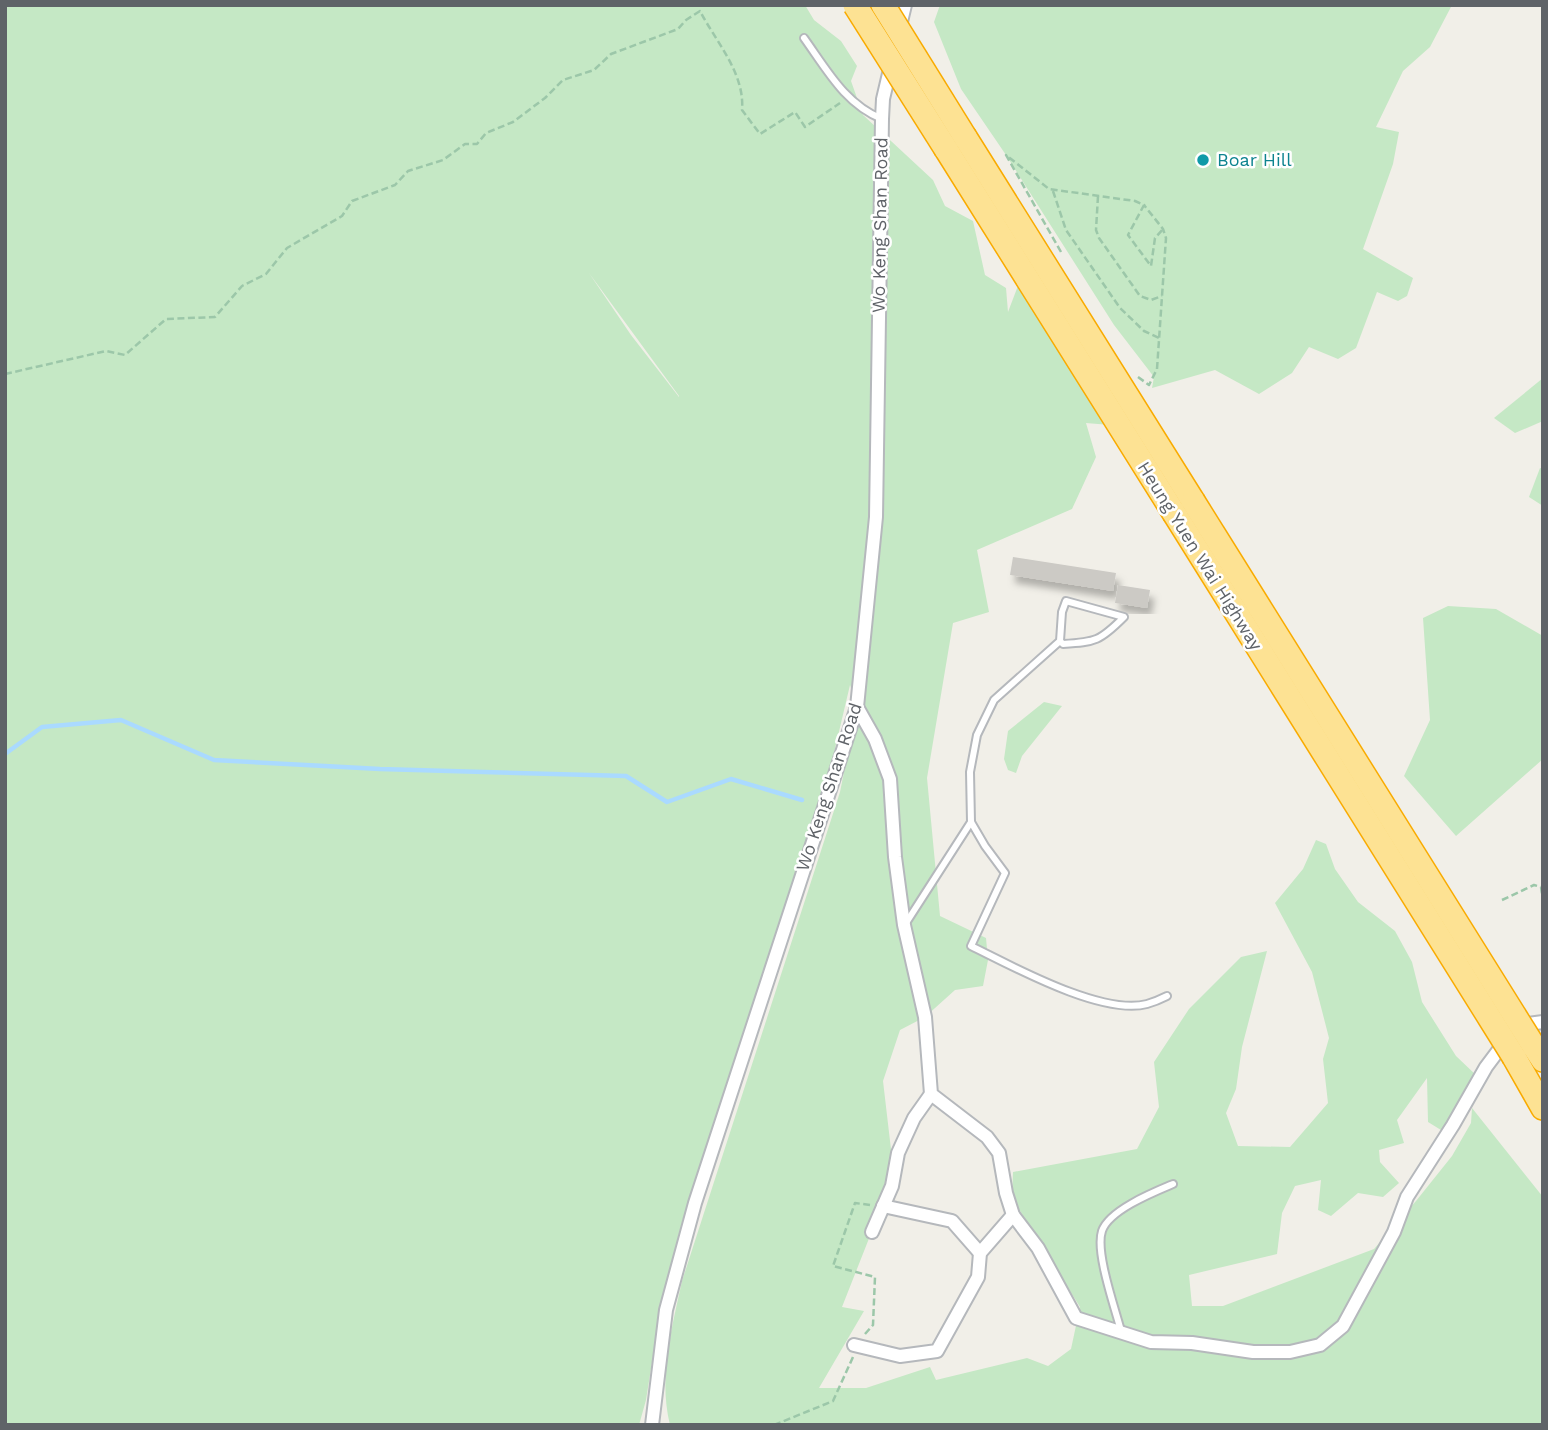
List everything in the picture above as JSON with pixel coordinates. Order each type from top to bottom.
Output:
[{"type":"highway","name":"Heung Yuen Wai Highway","points":[[855,5],[956,143],[1193,501],[1538,1053]]},
{"type":"highway","name":"Heung Yuen Wai Highway","points":[[883,5],[956,143],[1174,513],[1543,1108]]},
{"type":"street","name":"Wo Keng Shan Road","points":[[652,1425],[666,1310],[695,1203],[858,707],[876,517],[883,99],[905,5]]},
{"type":"street","points":[[858,707],[875,740],[890,779],[895,857],[904,925],[925,1017],[930,1094],[914,1118],[898,1153],[892,1186],[872,1232]]},
{"type":"street","points":[[930,1094],[987,1137],[999,1153],[1013,1215],[1038,1248],[1076,1318],[1151,1342],[1192,1343],[1253,1352],[1290,1352],[1320,1345],[1343,1326],[1394,1232],[1407,1197],[1453,1125],[1486,1066],[1501,1048],[1528,1024],[1543,1022]]},
{"type":"street","points":[[883,1206],[952,1221],[980,1253]]},
{"type":"street","points":[[854,1345],[900,1356],[937,1351],[978,1277],[980,1253],[1013,1215]]},
{"type":"lane","points":[[804,38],[848,98],[866,113],[882,119]]},
{"type":"lane","points":[[1060,641],[1063,644],[1091,642],[1106,635],[1124,617],[1066,601],[1062,612],[1060,641],[995,700],[977,735],[970,772],[971,822],[1005,873],[971,946],[1064,990],[1114,1004],[1145,1005],[1167,996]]},
{"type":"lane","points":[[904,925],[971,822]]},
{"type":"lane","points":[[1121,1333],[1099,1248],[1102,1229],[1116,1214],[1149,1194],[1173,1184]]},
{"type":"path","points":[[5,374],[106,351],[125,355],[166,319],[215,317],[242,286],[266,274],[287,248],[342,216],[352,201],[395,185],[408,171],[443,160],[466,144],[477,144],[486,133],[513,122],[545,98],[563,80],[594,70],[611,54],[678,29],[700,11],[737,75],[743,101],[742,110],[760,134],[795,112],[805,127],[848,98]]},
{"type":"path","points":[[1066,262],[1006,155],[1052,189],[1135,201],[1144,205],[1163,229],[1166,238],[1157,369],[1149,385],[1136,374]]},
{"type":"path","points":[[1052,189],[1066,230],[1120,308],[1144,331],[1159,338]]},
{"type":"path","points":[[1098,196],[1096,230],[1099,237],[1140,296],[1151,300],[1161,296]]},
{"type":"path","points":[[1144,205],[1128,235],[1151,266],[1155,238],[1163,229]]},
{"type":"path","points":[[1502,900],[1534,885],[1541,887],[1543,900]]},
{"type":"path","points":[[774,1425],[833,1401],[853,1359],[854,1345],[873,1325],[875,1277],[833,1266],[855,1203],[883,1206]]},
{"type":"green space","points":[[5,5],[805,5],[814,20],[841,41],[857,66],[851,81],[863,115],[933,180],[945,206],[973,221],[985,275],[1006,288],[1008,312],[1019,283],[1110,425],[1086,423],[1096,457],[1072,509],[977,550],[989,612],[953,623],[927,778],[940,916],[986,938],[988,960],[983,986],[955,990],[925,1017],[900,1030],[883,1081],[894,1175],[842,1307],[864,1311],[819,1388],[866,1388],[930,1367],[936,1380],[1027,1358],[1048,1366],[1071,1349],[1080,1307],[1012,1198],[1013,1172],[1137,1149],[1159,1107],[1154,1062],[1189,1009],[1241,957],[1267,951],[1242,1047],[1236,1089],[1226,1113],[1238,1146],[1290,1147],[1328,1103],[1323,1059],[1329,1038],[1312,972],[1275,903],[1303,869],[1316,840],[1326,844],[1335,869],[1358,902],[1395,931],[1412,962],[1422,1002],[1456,1056],[1477,1076],[1457,1118],[1441,1130],[1428,1122],[1427,1078],[1397,1120],[1404,1143],[1379,1150],[1380,1162],[1399,1183],[1383,1197],[1358,1193],[1331,1216],[1318,1210],[1321,1180],[1295,1186],[1282,1213],[1277,1254],[1189,1275],[1192,1306],[1223,1306],[1374,1249],[1452,1156],[1471,1123],[1472,1108],[1543,1197],[1543,1425],[670,1425],[665,1389],[666,1371],[682,1281],[840,792],[857,707],[850,685],[833,757],[682,1222],[662,1299],[646,1400],[639,1425],[5,1425]],"holes":[[[589,273],[679,396],[631,335]]]},
{"type":"green space","points":[[940,5],[1452,5],[1430,47],[1403,71],[1376,127],[1399,132],[1393,164],[1363,249],[1413,278],[1407,296],[1398,301],[1377,292],[1356,348],[1338,359],[1309,347],[1292,373],[1259,394],[1215,370],[1152,388],[1154,377],[1114,325],[961,89],[934,22]]},
{"type":"green space","points":[[1543,378],[1543,421],[1515,433],[1494,418]]},
{"type":"green space","points":[[1540,468],[1543,469],[1543,506],[1529,497]]},
{"type":"green space","points":[[1448,606],[1496,609],[1543,636],[1543,759],[1456,836],[1404,776],[1430,720],[1423,618]]},
{"type":"green space","points":[[1044,702],[1062,706],[1022,756],[1016,773],[1008,770],[1004,759],[1008,731]]},
{"type":"building","points":[[1013,557],[1116,573],[1113,591],[1010,575]]},
{"type":"building","points":[[1118,585],[1150,590],[1147,608],[1115,603]]},
{"type":"waterway","points":[[5,754],[42,727],[121,720],[214,760],[380,769],[626,776],[667,802],[731,779],[802,800]]},
{"type":"place","name":"Boar Hill","points":[[1203,160]]}]
